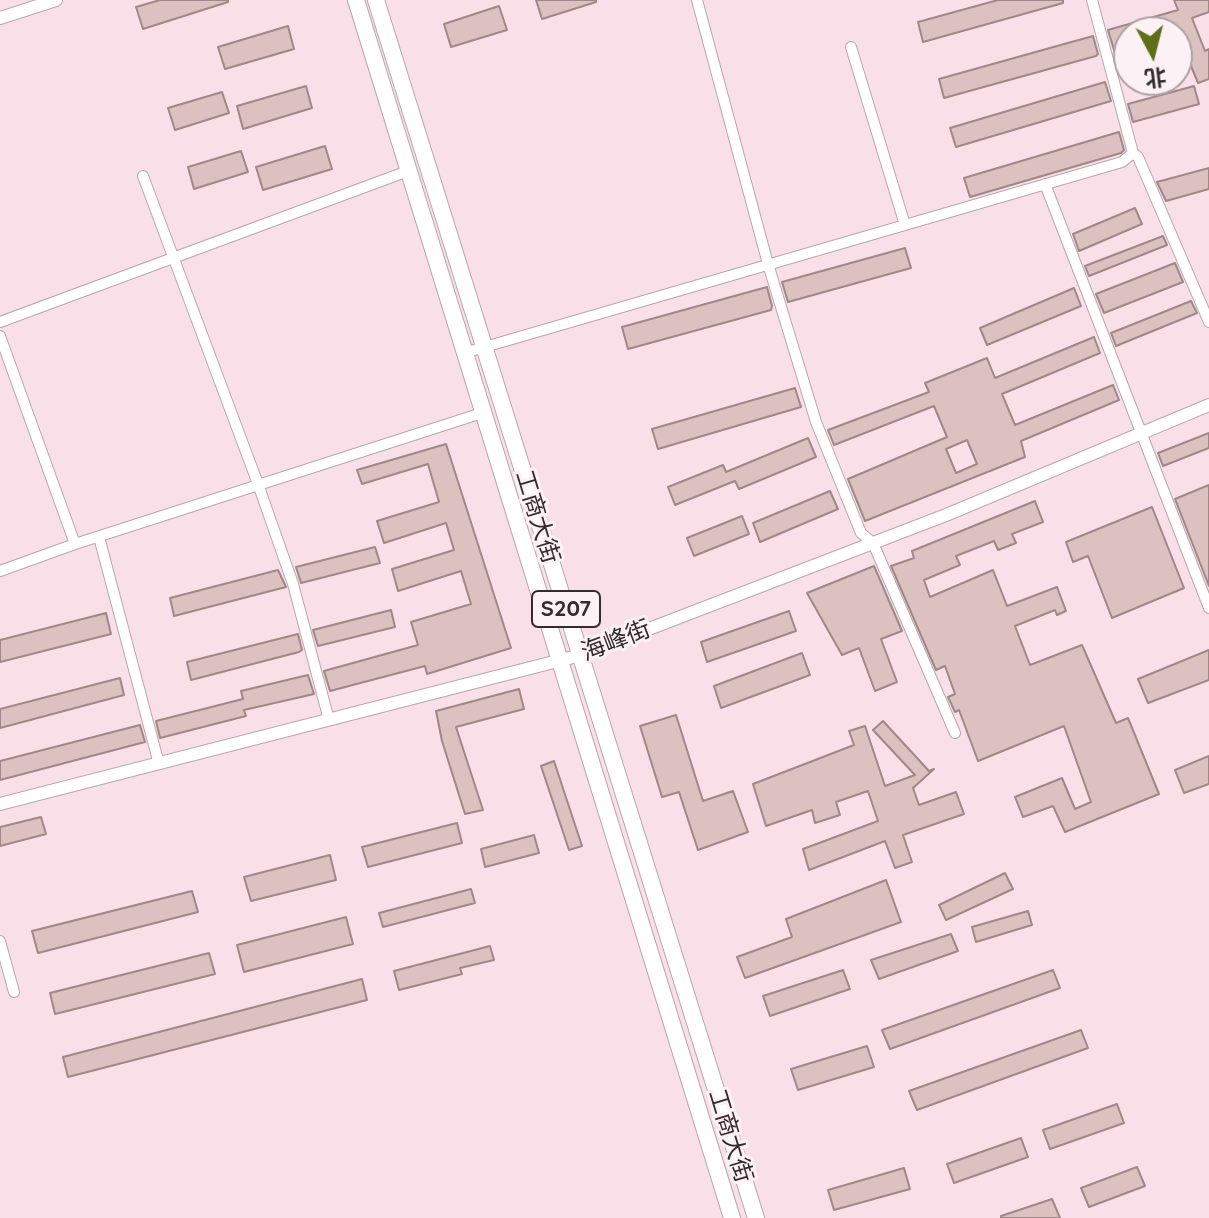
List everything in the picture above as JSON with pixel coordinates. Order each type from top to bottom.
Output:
[{"type":"main road","name":"工商大街","points":[[356,0],[732,1218]]},
{"type":"main road","name":"工商大街","points":[[376,0],[756,1218]]},
{"type":"street","points":[[0,18],[56,0]]},
{"type":"street","points":[[697,0],[768,264],[816,422],[861,533],[873,543],[955,733]]},
{"type":"street","points":[[1092,0],[1133,153],[1138,157],[1209,322]]},
{"type":"street","points":[[851,47],[905,225]]},
{"type":"street","points":[[464,353],[1122,162],[1133,153]]},
{"type":"street","points":[[0,322],[408,171]]},
{"type":"street","points":[[143,176],[293,584],[329,720]]},
{"type":"street","points":[[1045,184],[1209,608]]},
{"type":"street","points":[[0,336],[75,544]]},
{"type":"street","name":"海峰街","points":[[0,804],[581,655],[873,543],[1209,405]]},
{"type":"street","points":[[0,571],[482,413]]},
{"type":"street","points":[[99,537],[159,764]]},
{"type":"street","points":[[0,941],[14,992]]},
{"type":"building","points":[[160,0],[228,2],[143,29],[136,7]]},
{"type":"building","points":[[536,0],[596,0],[596,2],[542,19]]},
{"type":"building","points":[[998,0],[1063,0],[1063,3],[923,42],[918,22]]},
{"type":"building","points":[[1174,0],[1209,0],[1209,12],[1193,18],[1157,16],[1178,10]]},
{"type":"building","points":[[499,6],[507,30],[451,47],[444,24]]},
{"type":"building","points":[[1193,21],[1205,51],[1209,49],[1209,79],[1198,83],[1193,71]]},
{"type":"building","points":[[288,26],[294,49],[225,69],[218,47]]},
{"type":"building","points":[[1113,29],[1113,47],[1108,30]]},
{"type":"building","points":[[1093,36],[1096,56],[944,98],[939,79]]},
{"type":"building","points":[[1105,82],[1111,101],[956,147],[950,128]]},
{"type":"building","points":[[306,86],[312,108],[243,129],[237,106]]},
{"type":"building","points":[[1193,86],[1199,104],[1133,122],[1128,104],[1157,96],[1193,96]]},
{"type":"building","points":[[222,92],[229,113],[175,130],[168,108]]},
{"type":"building","points":[[1119,132],[1124,150],[1121,153],[970,197],[964,178]]},
{"type":"building","points":[[325,146],[332,169],[263,190],[256,167]]},
{"type":"building","points":[[241,151],[248,172],[194,189],[188,167]]},
{"type":"building","points":[[1209,168],[1209,189],[1166,201],[1157,182]]},
{"type":"building","points":[[1135,208],[1142,224],[1079,251],[1073,234]]},
{"type":"building","points":[[1163,236],[1167,245],[1089,276],[1085,266]]},
{"type":"building","points":[[905,248],[911,268],[788,302],[782,282]]},
{"type":"building","points":[[1175,263],[1183,282],[1104,313],[1096,294]]},
{"type":"building","points":[[767,287],[771,310],[628,349],[622,327]]},
{"type":"building","points":[[1074,288],[1081,306],[987,345],[980,328]]},
{"type":"building","points":[[1191,301],[1197,313],[1116,346],[1111,333]]},
{"type":"building","points":[[1094,337],[1100,353],[1002,394],[1015,425],[1113,385],[1119,400],[1021,441],[1025,457],[865,521],[848,479],[947,437],[934,406],[834,445],[828,430],[929,392],[925,383],[987,358],[995,378]],"holes":[[[967,440],[977,464],[956,473],[946,449]]]},
{"type":"building","points":[[795,388],[801,407],[658,449],[652,429]]},
{"type":"building","points":[[1209,433],[1209,448],[1163,466],[1158,453]]},
{"type":"building","points":[[808,438],[816,457],[739,489],[735,481],[675,505],[668,487],[723,465],[726,472]]},
{"type":"building","points":[[446,444],[511,648],[427,674],[425,666],[330,691],[324,671],[418,645],[411,622],[471,604],[461,571],[398,591],[392,569],[454,550],[446,523],[384,543],[377,521],[439,502],[428,464],[362,484],[357,470]]},
{"type":"building","points":[[1209,485],[1209,586],[1175,499]]},
{"type":"building","points":[[830,491],[838,509],[760,542],[753,523]]},
{"type":"building","points":[[1035,501],[1043,522],[1012,534],[1016,543],[998,550],[994,541],[956,556],[960,565],[924,580],[930,597],[993,570],[1007,606],[1057,587],[1066,611],[1057,615],[1055,610],[1015,626],[1030,665],[1082,645],[1116,723],[1128,718],[1159,794],[1065,832],[1053,806],[1023,817],[1015,797],[1062,778],[1075,809],[1091,802],[1064,726],[978,761],[959,710],[955,712],[948,697],[955,694],[945,666],[936,670],[891,566],[914,558],[912,551]]},
{"type":"building","points":[[1152,507],[1184,588],[1112,618],[1088,556],[1073,562],[1066,542]]},
{"type":"building","points":[[742,516],[749,534],[694,556],[687,538]]},
{"type":"building","points":[[375,547],[380,563],[301,583],[296,567]]},
{"type":"building","points":[[874,566],[902,631],[881,639],[897,682],[875,691],[859,648],[842,655],[807,593]]},
{"type":"building","points":[[278,570],[286,587],[174,616],[170,598]]},
{"type":"building","points":[[391,610],[395,627],[318,646],[313,630]]},
{"type":"building","points":[[789,611],[796,631],[707,662],[701,642]]},
{"type":"building","points":[[106,613],[111,634],[0,662],[0,640]]},
{"type":"building","points":[[298,634],[302,650],[299,652],[191,680],[187,662]]},
{"type":"building","points":[[1209,650],[1209,680],[1148,703],[1138,679]]},
{"type":"building","points":[[802,653],[810,675],[721,708],[714,686]]},
{"type":"building","points":[[308,675],[314,694],[244,710],[246,716],[160,738],[156,721],[243,699],[241,691]]},
{"type":"building","points":[[120,678],[124,695],[0,728],[0,709]]},
{"type":"building","points":[[519,689],[524,709],[456,727],[483,810],[465,814],[436,711]]},
{"type":"building","points":[[676,715],[703,801],[733,791],[748,832],[698,850],[679,792],[662,797],[640,726]]},
{"type":"building","points":[[883,721],[929,771],[934,769],[913,788],[919,805],[956,792],[964,814],[903,835],[912,862],[895,868],[885,841],[809,870],[803,849],[878,821],[868,791],[836,802],[840,815],[815,823],[812,810],[766,826],[753,784],[854,745],[849,731],[865,726],[885,786],[915,775],[873,730]]},
{"type":"building","points":[[140,725],[145,742],[0,780],[0,761]]},
{"type":"building","points":[[1209,756],[1209,784],[1184,793],[1175,770]]},
{"type":"building","points":[[554,761],[582,846],[569,850],[541,766]]},
{"type":"building","points":[[41,817],[46,834],[0,846],[0,827]]},
{"type":"building","points":[[457,823],[462,843],[368,867],[362,847]]},
{"type":"building","points":[[534,835],[539,853],[485,867],[481,849]]},
{"type":"building","points":[[330,855],[336,880],[251,901],[244,877]]},
{"type":"building","points":[[1005,873],[1013,889],[946,920],[939,905]]},
{"type":"building","points":[[886,880],[901,922],[745,978],[737,957],[792,937],[786,919]]},
{"type":"building","points":[[471,889],[475,903],[383,927],[379,913]]},
{"type":"building","points":[[192,891],[198,912],[38,953],[32,931]]},
{"type":"building","points":[[1028,911],[1032,925],[976,942],[972,927]]},
{"type":"building","points":[[346,917],[353,944],[244,972],[237,945]]},
{"type":"building","points":[[951,934],[958,951],[879,979],[871,960]]},
{"type":"building","points":[[490,946],[494,960],[460,968],[462,974],[399,990],[394,971]]},
{"type":"building","points":[[209,953],[215,974],[55,1014],[50,993]]},
{"type":"building","points":[[843,970],[850,989],[770,1016],[763,996]]},
{"type":"building","points":[[1053,970],[1060,988],[890,1049],[882,1030]]},
{"type":"building","points":[[362,979],[367,1000],[68,1077],[63,1057]]},
{"type":"building","points":[[1081,1030],[1088,1048],[917,1110],[909,1091]]},
{"type":"building","points":[[867,1046],[874,1067],[798,1090],[791,1069]]},
{"type":"building","points":[[1117,1104],[1124,1123],[1050,1149],[1043,1130]]},
{"type":"building","points":[[1021,1138],[1028,1157],[954,1183],[947,1164]]},
{"type":"building","points":[[1137,1167],[1145,1186],[1089,1207],[1081,1188]]},
{"type":"building","points":[[904,1168],[910,1189],[834,1210],[828,1190]]},
{"type":"building","points":[[1052,1199],[1060,1218],[1001,1218],[1001,1216]]}]
